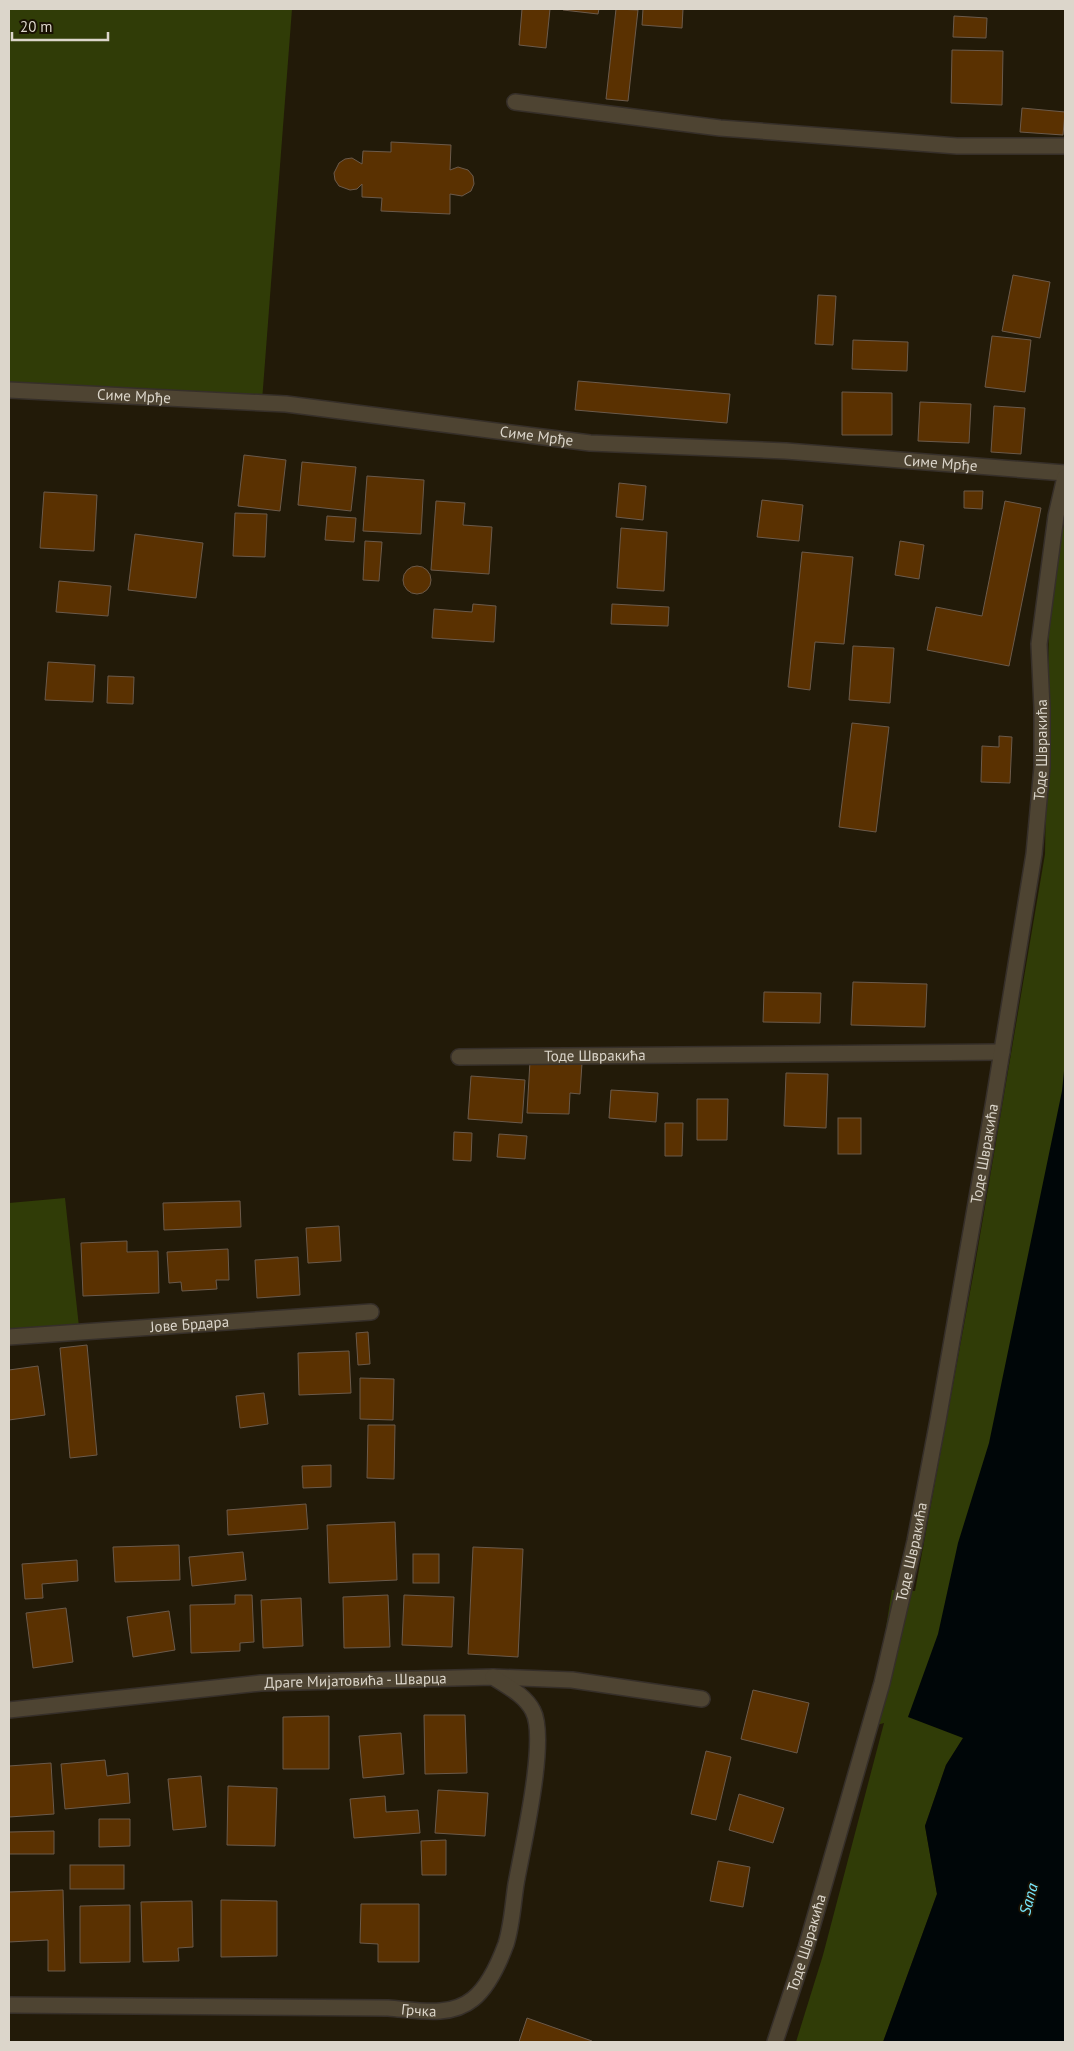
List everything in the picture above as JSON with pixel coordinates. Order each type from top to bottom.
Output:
[{"type":"street","points":[[515,102],[720,128],[957,146],[1065,146]]},
{"type":"street","name":"Симе Мрђе","points":[[9,390],[286,404],[590,442],[786,451],[1065,473]]},
{"type":"street","name":"Тоде Швракића","points":[[775,2042],[806,1948],[880,1692],[915,1541],[938,1420],[1002,1052],[1034,854],[1042,767],[1042,708],[1038,644],[1056,516],[1065,477]]},
{"type":"street","name":"Тоде Швракића","points":[[459,1057],[1002,1052]]},
{"type":"street","name":"Јове Брдара","points":[[9,1338],[371,1312]]},
{"type":"street","name":"Драге Мијатовића - Шварца","points":[[9,1710],[261,1682],[493,1678],[572,1680],[702,1699]]},
{"type":"street","name":"Грчка","points":[[9,2005],[388,2008],[435,2012],[458,2008],[474,1998],[492,1974],[506,1942],[534,1780],[538,1736],[534,1712],[520,1694],[493,1678]]},
{"type":"green space","points":[[9,9],[292,9],[262,401],[9,382]]},
{"type":"green space","points":[[1065,520],[1065,1189],[938,1707],[908,1716],[964,1737],[946,1765],[925,1826],[937,1894],[883,2042],[796,2042],[823,1955],[884,1723],[866,1728],[876,1689],[892,1590],[915,1591],[975,1265],[1045,854],[1049,628],[1056,559]]},
{"type":"green space","points":[[65,1198],[79,1327],[9,1333],[9,1203]]},
{"type":"water","name":"Sana","points":[[1065,1061],[1065,2042],[883,2042],[937,1894],[925,1826],[946,1765],[963,1738],[908,1717],[938,1634],[958,1543],[989,1443],[1062,1091]]},
{"type":"building","points":[[522,9],[550,9],[546,48],[519,45]]},
{"type":"building","points":[[563,9],[599,9],[598,14]]},
{"type":"building","points":[[616,9],[638,10],[628,101],[606,99]]},
{"type":"building","points":[[643,9],[683,9],[682,28],[642,25]]},
{"type":"building","points":[[954,16],[987,18],[986,38],[953,37]]},
{"type":"building","points":[[952,50],[1003,51],[1002,105],[951,103]]},
{"type":"building","points":[[1022,108],[1065,112],[1063,135],[1020,132]]},
{"type":"building","points":[[391,142],[451,145],[450,170],[458,167],[468,170],[473,176],[474,184],[471,191],[462,196],[450,194],[450,214],[381,211],[382,198],[362,197],[362,184],[357,189],[350,190],[339,186],[335,180],[334,173],[339,163],[345,159],[352,158],[362,164],[363,151],[391,152]]},
{"type":"building","points":[[1013,275],[1050,282],[1040,338],[1002,331]]},
{"type":"building","points":[[818,295],[836,296],[833,345],[815,344]]},
{"type":"building","points":[[992,336],[1031,340],[1025,392],[985,387]]},
{"type":"building","points":[[853,340],[908,342],[907,371],[852,369]]},
{"type":"building","points":[[578,381],[730,394],[727,423],[575,410]]},
{"type":"building","points":[[842,392],[892,393],[892,435],[842,435]]},
{"type":"building","points":[[920,402],[971,404],[969,443],[918,441]]},
{"type":"building","points":[[994,406],[1025,408],[1021,454],[991,452]]},
{"type":"building","points":[[244,455],[286,460],[280,511],[238,506]]},
{"type":"building","points":[[302,462],[356,467],[351,511],[298,505]]},
{"type":"building","points":[[367,476],[424,480],[421,534],[363,531]]},
{"type":"building","points":[[619,483],[646,486],[643,520],[616,517]]},
{"type":"building","points":[[964,491],[983,491],[982,509],[964,508]]},
{"type":"building","points":[[44,492],[97,495],[94,551],[40,548]]},
{"type":"building","points":[[762,500],[803,505],[799,541],[757,537]]},
{"type":"building","points":[[436,501],[465,503],[463,525],[492,527],[489,574],[431,570]]},
{"type":"building","points":[[1005,501],[1041,508],[1009,666],[927,650],[936,607],[982,616]]},
{"type":"building","points":[[235,513],[267,514],[265,557],[233,556]]},
{"type":"building","points":[[327,516],[356,518],[354,542],[325,540]]},
{"type":"building","points":[[621,528],[667,532],[664,591],[617,588]]},
{"type":"building","points":[[135,534],[203,543],[196,598],[128,590]]},
{"type":"building","points":[[365,541],[382,542],[379,581],[363,580]]},
{"type":"building","points":[[900,541],[924,545],[919,579],[895,575]]},
{"type":"building","points":[[802,552],[853,557],[844,644],[815,642],[810,690],[788,687]]},
{"type":"building","points":[[417,566],[427,570],[431,580],[427,590],[417,594],[407,590],[403,580],[407,570]]},
{"type":"building","points":[[59,581],[111,586],[108,616],[56,612]]},
{"type":"building","points":[[473,604],[496,606],[494,642],[432,638],[434,609],[472,612]]},
{"type":"building","points":[[612,604],[669,607],[668,626],[611,624]]},
{"type":"building","points":[[853,646],[894,648],[890,703],[849,700]]},
{"type":"building","points":[[48,662],[95,665],[93,702],[45,700]]},
{"type":"building","points":[[108,676],[134,677],[133,704],[107,703]]},
{"type":"building","points":[[852,723],[889,727],[876,832],[839,827]]},
{"type":"building","points":[[999,736],[1012,737],[1010,783],[981,782],[982,746],[999,747]]},
{"type":"building","points":[[853,982],[927,984],[925,1027],[851,1025]]},
{"type":"building","points":[[764,992],[821,993],[820,1023],[763,1022]]},
{"type":"building","points":[[530,1061],[582,1063],[580,1094],[570,1093],[569,1114],[527,1113]]},
{"type":"building","points":[[786,1073],[828,1074],[826,1128],[784,1126]]},
{"type":"building","points":[[471,1076],[525,1080],[522,1123],[468,1119]]},
{"type":"building","points":[[611,1090],[658,1093],[656,1122],[609,1118]]},
{"type":"building","points":[[697,1099],[728,1099],[727,1140],[697,1140]]},
{"type":"building","points":[[838,1118],[861,1118],[861,1154],[838,1154]]},
{"type":"building","points":[[665,1123],[683,1123],[682,1156],[665,1156]]},
{"type":"building","points":[[454,1132],[472,1133],[471,1161],[453,1160]]},
{"type":"building","points":[[499,1134],[527,1136],[525,1159],[497,1157]]},
{"type":"building","points":[[240,1201],[241,1227],[164,1230],[163,1203]]},
{"type":"building","points":[[339,1226],[341,1261],[308,1263],[306,1228]]},
{"type":"building","points":[[127,1241],[127,1252],[158,1251],[159,1293],[83,1296],[81,1243]]},
{"type":"building","points":[[228,1249],[229,1280],[216,1280],[217,1289],[182,1291],[181,1282],[169,1283],[167,1252]]},
{"type":"building","points":[[298,1257],[300,1295],[257,1298],[255,1260]]},
{"type":"building","points":[[368,1332],[370,1364],[358,1365],[356,1333]]},
{"type":"building","points":[[87,1345],[97,1455],[70,1458],[60,1348]]},
{"type":"building","points":[[349,1351],[351,1393],[299,1395],[298,1353]]},
{"type":"building","points":[[38,1366],[45,1415],[9,1420],[9,1370]]},
{"type":"building","points":[[360,1378],[394,1379],[393,1420],[360,1419]]},
{"type":"building","points":[[264,1393],[268,1424],[240,1428],[236,1396]]},
{"type":"building","points":[[368,1425],[395,1425],[394,1479],[367,1478]]},
{"type":"building","points":[[331,1465],[331,1487],[303,1488],[302,1466]]},
{"type":"building","points":[[306,1504],[308,1529],[228,1535],[227,1510]]},
{"type":"building","points":[[395,1522],[397,1580],[329,1583],[327,1525]]},
{"type":"building","points":[[179,1545],[180,1580],[115,1582],[113,1547]]},
{"type":"building","points":[[473,1547],[523,1549],[518,1657],[468,1654]]},
{"type":"building","points":[[243,1552],[246,1580],[192,1586],[189,1557]]},
{"type":"building","points":[[413,1554],[439,1554],[439,1583],[413,1583]]},
{"type":"building","points":[[77,1560],[78,1581],[42,1584],[43,1598],[25,1599],[22,1564]]},
{"type":"building","points":[[235,1595],[252,1595],[254,1642],[240,1643],[240,1651],[191,1653],[190,1605],[235,1604]]},
{"type":"building","points":[[388,1595],[390,1647],[344,1648],[343,1597]]},
{"type":"building","points":[[404,1595],[454,1597],[452,1647],[402,1645]]},
{"type":"building","points":[[301,1598],[303,1646],[263,1648],[261,1600]]},
{"type":"building","points":[[66,1608],[73,1662],[33,1668],[26,1613]]},
{"type":"building","points":[[169,1611],[175,1650],[133,1657],[127,1617]]},
{"type":"building","points":[[753,1690],[809,1703],[797,1753],[741,1739]]},
{"type":"building","points":[[424,1715],[465,1715],[467,1773],[425,1774]]},
{"type":"building","points":[[329,1716],[329,1769],[283,1769],[283,1717]]},
{"type":"building","points":[[401,1733],[404,1774],[363,1778],[359,1736]]},
{"type":"building","points":[[706,1751],[731,1757],[716,1820],[691,1814]]},
{"type":"building","points":[[105,1760],[107,1776],[128,1773],[130,1803],[65,1809],[61,1764]]},
{"type":"building","points":[[51,1763],[54,1814],[9,1817],[9,1766]]},
{"type":"building","points":[[201,1776],[206,1827],[173,1830],[168,1779]]},
{"type":"building","points":[[228,1786],[277,1788],[275,1846],[227,1845]]},
{"type":"building","points":[[438,1790],[488,1793],[485,1836],[435,1833]]},
{"type":"building","points":[[739,1794],[784,1808],[773,1843],[729,1830]]},
{"type":"building","points":[[385,1796],[386,1812],[418,1810],[420,1833],[354,1838],[350,1799]]},
{"type":"building","points":[[99,1819],[130,1819],[130,1846],[99,1847]]},
{"type":"building","points":[[54,1831],[54,1854],[9,1854],[9,1832]]},
{"type":"building","points":[[446,1840],[446,1875],[422,1875],[421,1841]]},
{"type":"building","points":[[718,1861],[750,1867],[743,1907],[710,1901]]},
{"type":"building","points":[[70,1865],[124,1865],[124,1889],[70,1889]]},
{"type":"building","points":[[63,1890],[65,1971],[48,1971],[48,1940],[9,1942],[9,1892]]},
{"type":"building","points":[[221,1900],[277,1901],[277,1956],[221,1957]]},
{"type":"building","points":[[192,1901],[193,1947],[178,1948],[179,1961],[143,1962],[141,1902]]},
{"type":"building","points":[[361,1904],[419,1904],[419,1962],[378,1962],[378,1944],[360,1943]]},
{"type":"building","points":[[130,1905],[130,1962],[80,1963],[80,1906]]},
{"type":"building","points":[[527,2018],[592,2041],[519,2042]]}]
